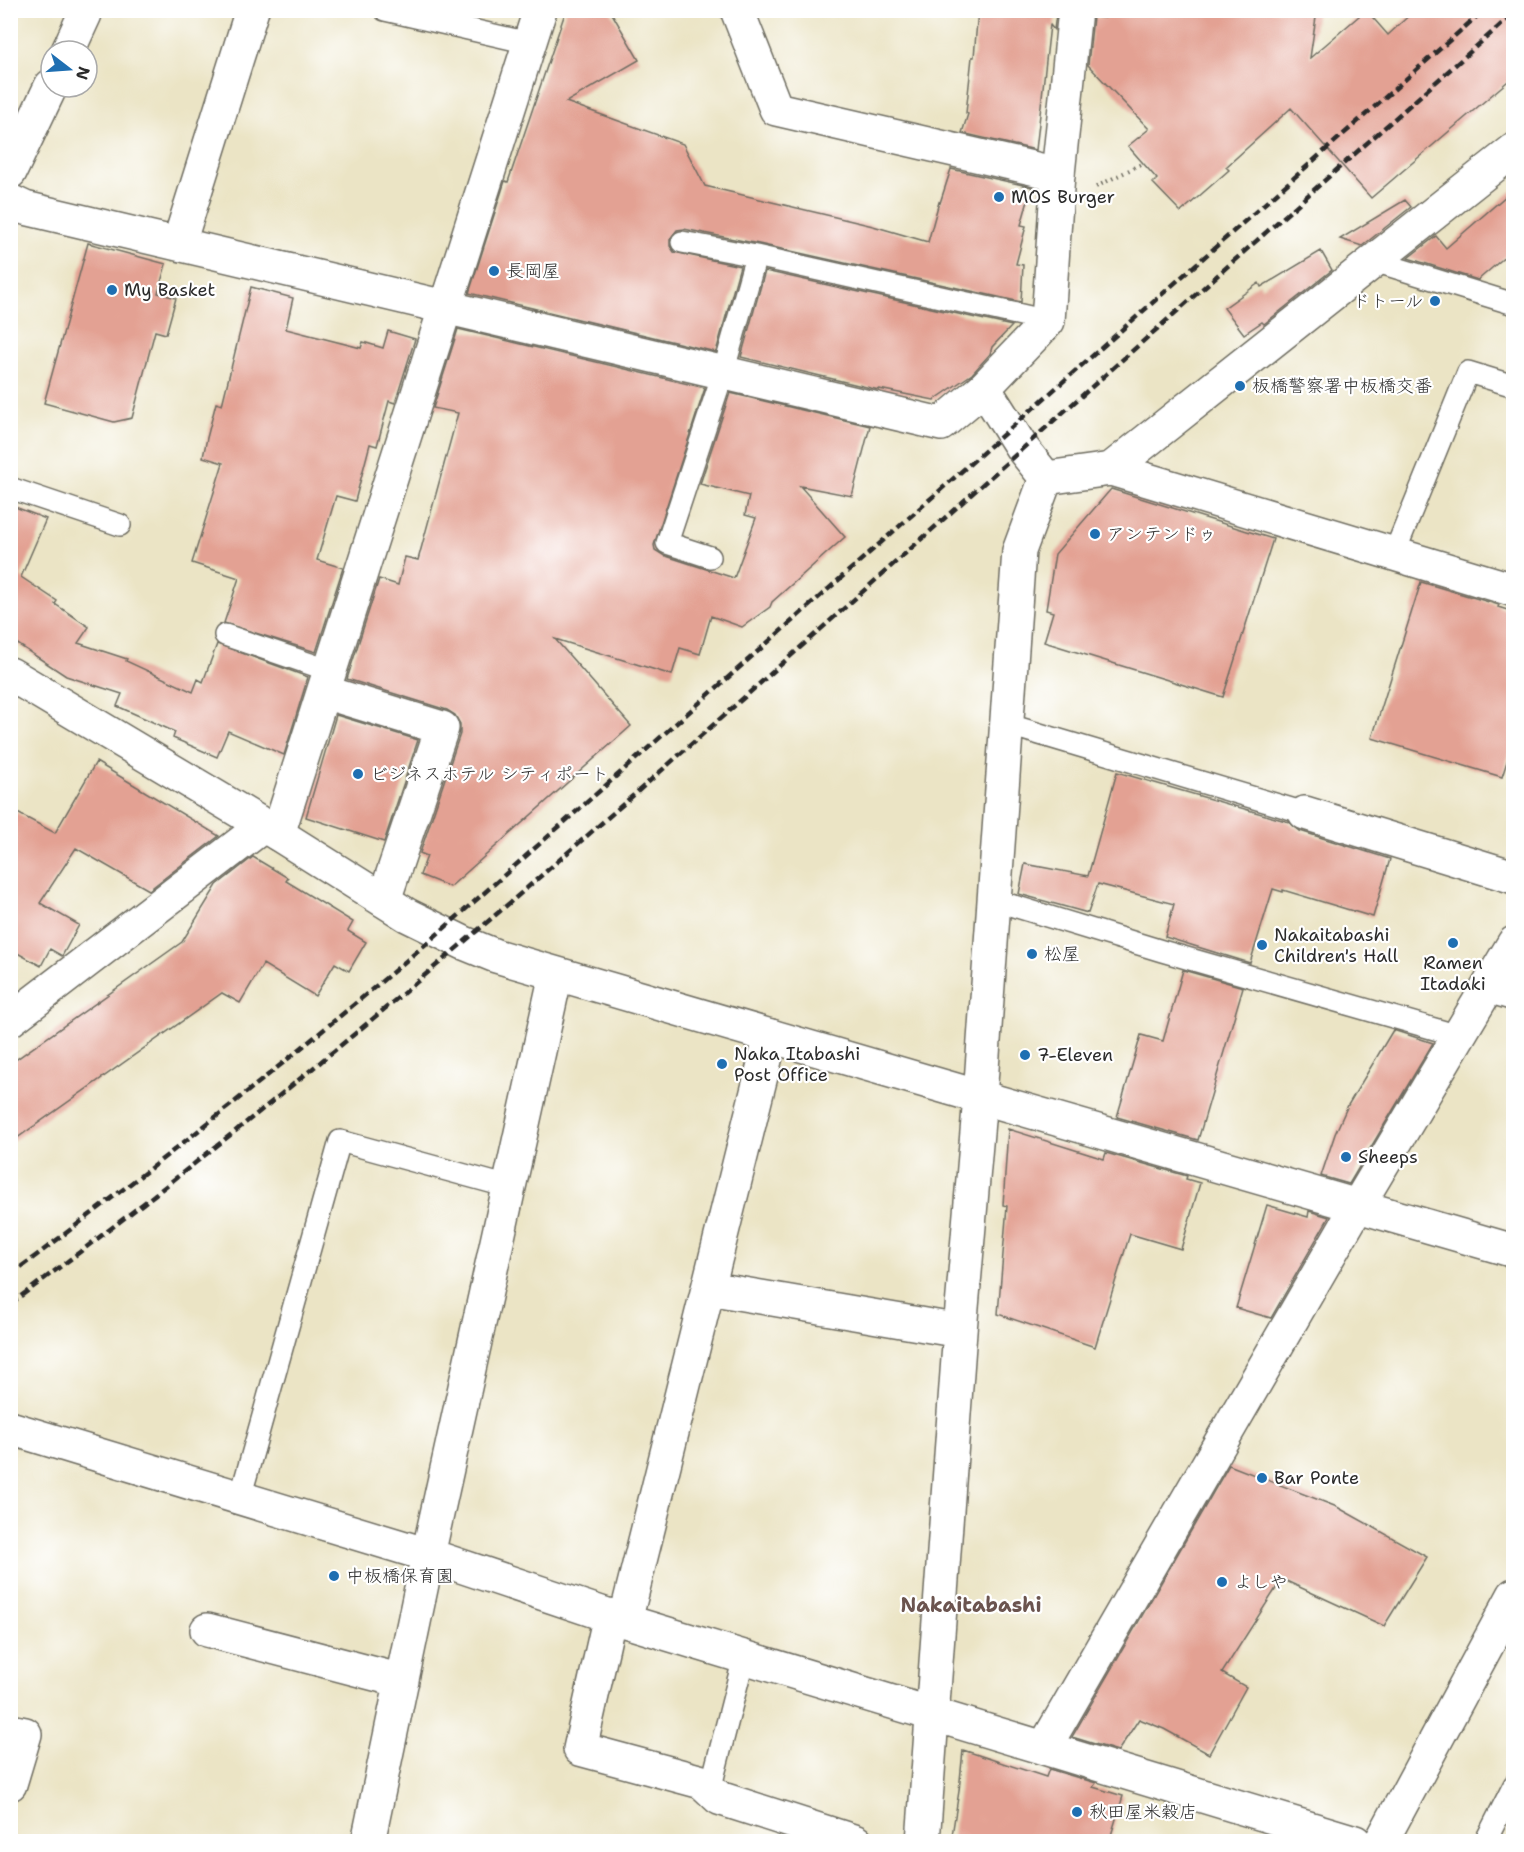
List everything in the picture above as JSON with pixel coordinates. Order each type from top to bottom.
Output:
[{"type":"street","points":[[179,243],[252,10]]},
{"type":"street","points":[[10,1020],[271,830],[328,682],[444,306],[540,10]]},
{"type":"street","points":[[737,10],[776,109],[1058,174]]},
{"type":"street","points":[[10,201],[25,208],[941,424],[984,388],[1048,321],[1058,174],[1075,10]]},
{"type":"street","points":[[74,39],[86,12]]},
{"type":"street","points":[[10,172],[45,99]]},
{"type":"street","points":[[1111,469],[1514,150]]},
{"type":"street","points":[[984,388],[1022,448],[1046,478]]},
{"type":"street","points":[[1046,478],[1111,469],[1514,590]]},
{"type":"street","points":[[923,1842],[1019,551],[1046,478]]},
{"type":"street","points":[[10,675],[271,830],[407,915],[496,956],[1514,1251]]},
{"type":"street","points":[[328,682],[442,728],[384,900]]},
{"type":"street","points":[[1305,813],[1514,877]]},
{"type":"street","points":[[1044,1748],[1358,1205],[1459,1036],[1499,996],[1514,943]]},
{"type":"street","points":[[368,1842],[428,1555],[556,974]]},
{"type":"street","points":[[771,1036],[708,1288],[580,1749],[702,1782],[720,1798],[856,1842]]},
{"type":"street","points":[[708,1288],[960,1331]]},
{"type":"street","points":[[10,1428],[428,1555],[617,1618],[1355,1842]]},
{"type":"street","points":[[1381,1842],[1514,1595]]},
{"type":"street","points":[[207,1630],[402,1681]]},
{"type":"street","points":[[10,1731],[25,1734],[10,1784]]},
{"type":"lane","points":[[385,10],[529,43]]},
{"type":"lane","points":[[682,242],[756,256],[1048,321]]},
{"type":"lane","points":[[710,557],[667,543],[723,373],[756,256]]},
{"type":"lane","points":[[1374,261],[1514,304]]},
{"type":"lane","points":[[1394,554],[1468,372],[1514,386]]},
{"type":"lane","points":[[10,488],[120,525]]},
{"type":"lane","points":[[225,635],[328,682]]},
{"type":"lane","points":[[1006,724],[1305,813]]},
{"type":"lane","points":[[994,900],[1459,1036]]},
{"type":"lane","points":[[240,1498],[340,1141],[509,1187]]},
{"type":"lane","points":[[710,1790],[744,1657]]},
{"type":"lane","points":[[1485,1842],[1514,1785]]},
{"type":"path","points":[[1056,208],[1143,163]]},
{"type":"building","points":[[566,10],[610,10],[639,60],[566,102],[683,144],[705,186],[873,226],[928,242],[951,169],[1032,187],[1021,225],[1026,226],[1016,264],[1023,265],[1021,302],[684,229],[677,230],[670,239],[670,246],[674,252],[740,266],[716,352],[469,293],[505,181],[508,182]]},
{"type":"building","points":[[978,10],[1018,10],[1056,14],[1054,30],[1050,25],[1036,150],[962,133],[968,114],[966,113]]},
{"type":"building","points":[[1106,10],[1317,10],[1310,58],[1366,10],[1388,35],[1415,10],[1514,10],[1514,76],[1371,198],[1291,108],[1226,167],[1229,170],[1181,212],[1153,183],[1157,179],[1128,146],[1149,129],[1088,65],[1093,17],[1105,18]]},
{"type":"building","points":[[1514,189],[1514,249],[1478,280],[1408,258],[1436,236],[1446,248]]},
{"type":"building","points":[[1405,200],[1411,207],[1362,246],[1340,239]]},
{"type":"building","points":[[88,243],[166,264],[158,293],[176,298],[166,334],[155,331],[132,418],[114,422],[44,403]]},
{"type":"building","points":[[1321,251],[1332,270],[1264,324],[1262,322],[1244,334],[1224,308],[1259,283],[1261,287]]},
{"type":"building","points":[[765,271],[1012,326],[992,347],[990,354],[972,374],[934,400],[879,390],[741,357]]},
{"type":"building","points":[[251,287],[293,298],[286,329],[361,348],[363,342],[383,348],[388,331],[415,339],[395,403],[389,401],[377,446],[370,444],[355,501],[336,496],[317,560],[343,568],[316,652],[224,623],[239,578],[192,563],[223,463],[203,457],[207,438],[216,403],[222,405]]},
{"type":"building","points":[[458,329],[705,388],[654,545],[655,550],[663,555],[734,578],[756,518],[745,515],[749,496],[700,484],[730,393],[870,426],[852,496],[800,486],[845,537],[772,602],[770,607],[742,627],[711,616],[700,654],[680,648],[672,675],[555,639],[631,726],[450,887],[420,875],[427,856],[420,853],[460,734],[460,724],[455,715],[447,710],[347,679],[379,579],[398,585],[405,557],[418,560],[458,413],[433,408]]},
{"type":"building","points":[[1111,489],[1273,539],[1223,697],[1044,642],[1053,612],[1046,610],[1055,554]]},
{"type":"building","points":[[10,505],[46,519],[21,577],[57,601],[55,604],[89,627],[78,643],[127,659],[126,661],[193,692],[198,679],[203,682],[217,644],[308,677],[284,755],[228,731],[217,757],[173,738],[175,732],[117,706],[122,694],[66,676],[10,639]]},
{"type":"building","points":[[1421,582],[1499,605],[1498,607],[1514,612],[1514,740],[1502,777],[1372,738]]},
{"type":"building","points":[[336,715],[418,740],[384,842],[306,817]]},
{"type":"building","points":[[96,762],[219,836],[149,890],[76,848],[40,903],[79,925],[62,956],[50,949],[41,966],[10,949],[10,809],[55,833]]},
{"type":"building","points":[[1117,772],[1289,822],[1300,831],[1390,859],[1373,917],[1273,889],[1250,963],[1165,937],[1174,904],[1098,884],[1088,913],[1019,894],[1025,864],[1088,876]]},
{"type":"building","points":[[253,857],[288,878],[286,881],[353,922],[348,931],[366,942],[349,971],[335,963],[315,996],[263,964],[240,1003],[222,993],[10,1143],[10,1064],[182,942],[217,885]]},
{"type":"building","points":[[1183,970],[1243,987],[1198,1140],[1117,1117],[1141,1035],[1163,1041]]},
{"type":"building","points":[[1393,1030],[1433,1043],[1349,1184],[1321,1176],[1335,1134],[1348,1105]]},
{"type":"building","points":[[1008,1129],[1104,1159],[1106,1153],[1187,1176],[1186,1179],[1200,1183],[1181,1249],[1130,1234],[1095,1347],[998,1314],[1007,1206],[1003,1205]]},
{"type":"building","points":[[1267,1205],[1308,1217],[1309,1211],[1329,1217],[1271,1318],[1236,1308]]},
{"type":"building","points":[[1229,1465],[1337,1507],[1427,1557],[1384,1626],[1282,1579],[1222,1673],[1246,1687],[1209,1754],[1164,1729],[1139,1719],[1118,1751],[1072,1737]]},
{"type":"building","points":[[963,1750],[1046,1777],[1049,1769],[1096,1783],[1093,1787],[1123,1796],[1109,1842],[951,1842]]},
{"type":"railway","points":[[10,1275],[228,1107],[441,931],[1484,10]]},
{"type":"railway","points":[[10,1304],[237,1130],[567,854],[1514,13]]},
{"type":"place","name":"MOS Burger","points":[[999,197]]},
{"type":"place","name":"長岡屋","points":[[494,271]]},
{"type":"place","name":"My Basket","points":[[112,290]]},
{"type":"place","name":"ドトール","points":[[1435,301]]},
{"type":"place","name":"板橋警察署中板橋交番","points":[[1240,386]]},
{"type":"place","name":"アンテンドゥ","points":[[1095,534]]},
{"type":"place","name":"ビジネスホテル シティポート","points":[[358,774]]},
{"type":"place","name":"Ramen Itadaki","points":[[1453,943]]},
{"type":"place","name":"Nakaitabashi Children's Hall","points":[[1262,945]]},
{"type":"place","name":"松屋","points":[[1032,954]]},
{"type":"place","name":"7-Eleven","points":[[1025,1055]]},
{"type":"place","name":"Naka Itabashi Post Office","points":[[722,1064]]},
{"type":"place","name":"Sheeps","points":[[1346,1157]]},
{"type":"place","name":"Bar Ponte","points":[[1262,1478]]},
{"type":"place","name":"中板橋保育園","points":[[334,1576]]},
{"type":"place","name":"よしや","points":[[1222,1582]]},
{"type":"place","name":"秋田屋米穀店","points":[[1077,1812]]},
{"type":"district","name":"Nakaitabashi","points":[[971,1605]]}]
